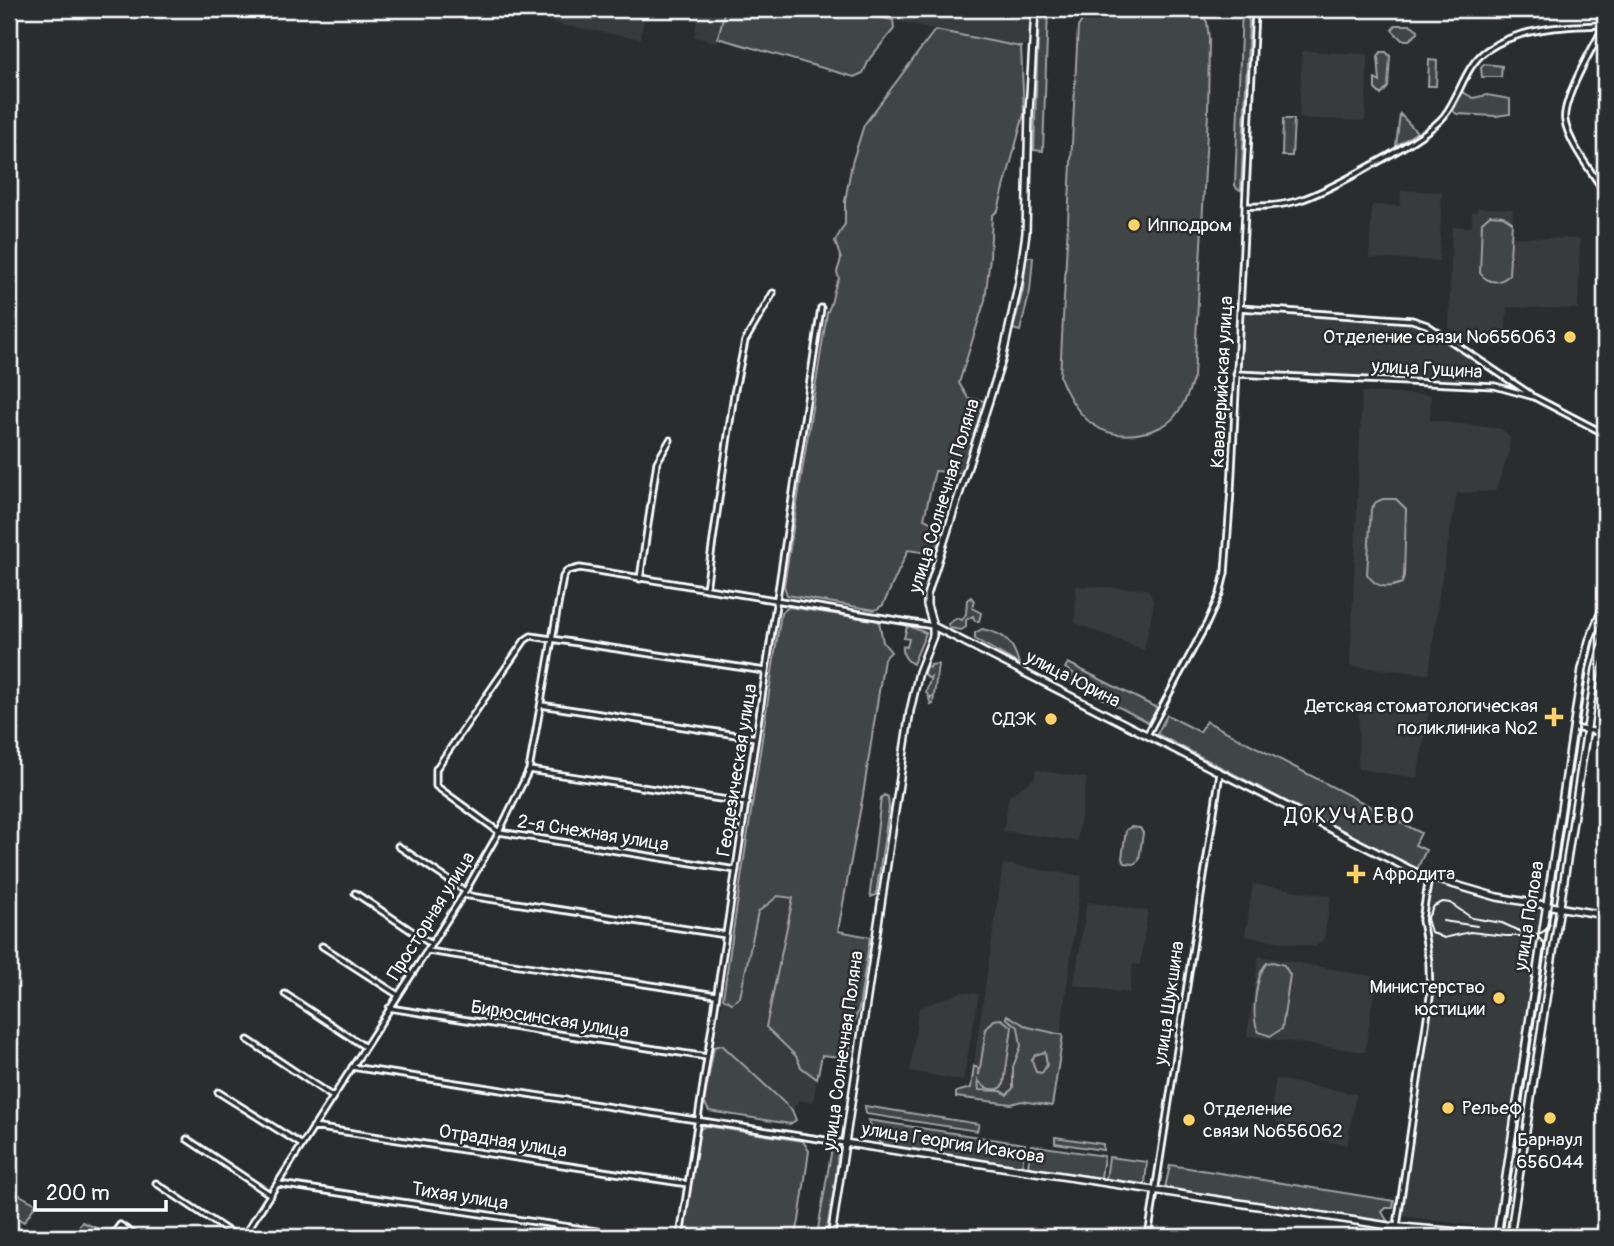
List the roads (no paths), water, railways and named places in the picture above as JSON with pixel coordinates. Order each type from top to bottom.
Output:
[{"type":"street","name":"улица Солнечная Поляна","points":[[831,1237],[911,703],[933,636],[927,595],[1002,360],[1019,282],[1026,233],[1028,112],[1035,9]]},
{"type":"street","name":"Кавалерийская улица","points":[[1147,735],[1207,623],[1221,589],[1231,490],[1255,12]]},
{"type":"street","points":[[1245,206],[1268,208],[1321,193],[1422,134],[1443,117],[1475,62],[1484,52],[1502,41],[1565,27],[1605,25]]},
{"type":"street","points":[[1605,25],[1576,81],[1565,107],[1564,118],[1574,141],[1605,193]]},
{"type":"street","points":[[706,589],[734,394],[745,341],[773,293]]},
{"type":"street","name":"Геодезическая улица","points":[[680,1237],[821,308]]},
{"type":"street","points":[[1240,308],[1412,320],[1427,325],[1534,397]]},
{"type":"street","name":"улица Гущина","points":[[1236,374],[1495,386],[1534,397],[1605,434]]},
{"type":"street","points":[[640,579],[657,462],[670,440]]},
{"type":"street","name":"улица Юрина","points":[[563,577],[567,571],[580,568],[933,626],[1388,860],[1429,878],[1497,897],[1559,908]]},
{"type":"street","name":"Просторная улица","points":[[243,1237],[464,893],[499,832],[529,770],[563,577]]},
{"type":"street","name":"улица Попова","points":[[1497,1235],[1584,657],[1605,603]]},
{"type":"street","name":"2-я Снежная улица","points":[[552,640],[531,636],[525,640],[436,769],[436,786],[499,832],[736,870]]},
{"type":"street","name":"улица Попова","points":[[1510,1235],[1595,669],[1605,636]]},
{"type":"street","points":[[552,640],[766,671]]},
{"type":"street","points":[[541,705],[756,738]]},
{"type":"street","points":[[1573,728],[1605,733]]},
{"type":"street","points":[[529,770],[747,803]]},
{"type":"street","name":"улица Шукшина","points":[[1148,1237],[1220,773]]},
{"type":"street","points":[[398,846],[464,893],[726,935]]},
{"type":"street","points":[[1397,1227],[1430,997],[1429,962],[1422,920],[1429,878]]},
{"type":"street","points":[[355,893],[431,944]]},
{"type":"street","points":[[1559,908],[1605,915]]},
{"type":"street","points":[[322,946],[398,995]]},
{"type":"street","points":[[427,951],[716,995]]},
{"type":"street","points":[[285,993],[365,1046]]},
{"type":"street","name":"Бирюсинская улица","points":[[389,1008],[707,1057]]},
{"type":"street","points":[[1527,1029],[1541,1030]]},
{"type":"street","points":[[248,1040],[333,1097]]},
{"type":"street","name":"улица Георгия Исакова","points":[[352,1067],[1397,1227],[1551,1237]]},
{"type":"street","points":[[218,1092],[302,1145]]},
{"type":"street","name":"Отрадная улица","points":[[313,1127],[688,1184]]},
{"type":"street","points":[[187,1139],[271,1195]]},
{"type":"street","points":[[156,1183],[237,1237]]},
{"type":"street","name":"Тихая улица","points":[[278,1183],[637,1237]]},
{"type":"street","points":[[111,1237],[120,1225],[138,1237]]},
{"type":"tram line","points":[[1502,1237],[1587,669],[1595,636],[1605,613]]},
{"type":"tram line","points":[[1546,951],[1544,943],[1536,935],[1524,933],[1502,923],[1472,918],[1450,903],[1443,902],[1434,906],[1427,919],[1431,932],[1444,938],[1470,932],[1533,936],[1536,935],[1539,934],[1543,932],[1550,924]]},
{"type":"tram line","points":[[1443,921],[1477,926]]},
{"type":"place","name":"Ипподром","points":[[1134,225]]},
{"type":"place","name":"Отделение связи №656063","points":[[1570,337]]},
{"type":"place","name":"Детская стоматологическая поликлиника №2","points":[[1554,717]]},
{"type":"place","name":"СДЭК","points":[[1051,719]]},
{"type":"place","name":"Афродита","points":[[1356,874]]},
{"type":"place","name":"Министерство юстиции","points":[[1499,998]]},
{"type":"place","name":"Рельеф","points":[[1448,1108]]},
{"type":"place","name":"Барнаул 656044","points":[[1550,1118]]},
{"type":"place","name":"Отделение связи №656062","points":[[1189,1120]]},
{"type":"district","name":"ДОКУЧАЕВО","points":[[1350,816]]}]
